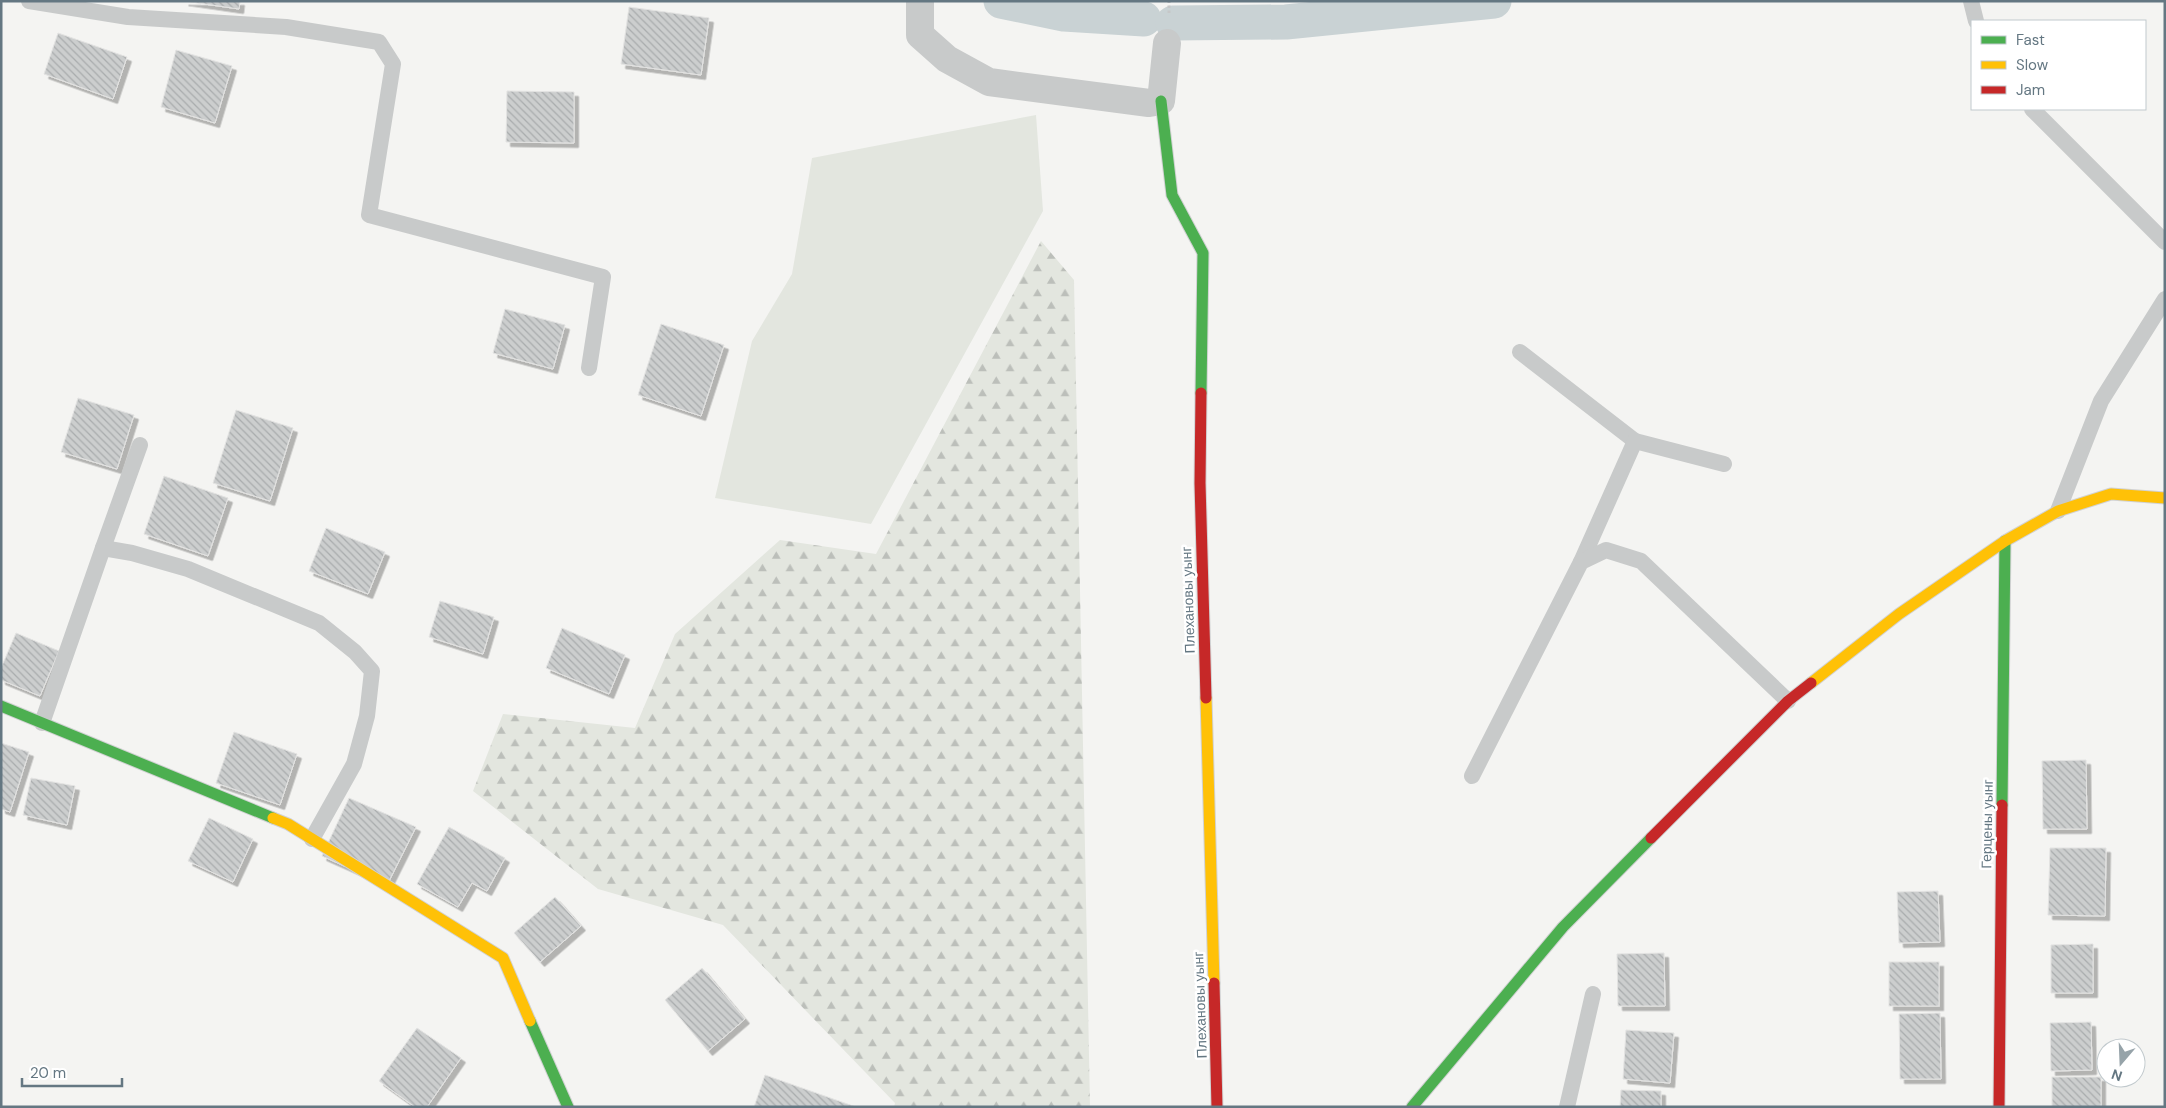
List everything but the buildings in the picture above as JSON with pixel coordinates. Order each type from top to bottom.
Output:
[{"type":"street","points":[[920,4],[920,36],[947,59],[989,82],[1149,102],[1162,100],[1167,43]]},
{"type":"street","name":"Плехановы уынг","points":[[1162,100],[1172,195],[1203,253],[1200,483],[1218,1107]]},
{"type":"street","points":[[1412,1107],[1563,927],[1788,701],[1899,614],[2005,541],[2058,510],[2111,494],[2165,498]]},
{"type":"street","name":"Герцены уынг","points":[[1999,1107],[2005,541]]},
{"type":"street","points":[[1,706],[288,824],[503,958],[568,1107]]},
{"type":"lane","points":[[29,1],[128,17],[286,27],[379,42],[393,64],[368,215],[603,277],[590,368]]},
{"type":"lane","points":[[1971,1],[1976,20]]},
{"type":"lane","points":[[2033,110],[2165,242]]},
{"type":"lane","points":[[2058,510],[2101,401],[2165,299]]},
{"type":"lane","points":[[1520,352],[1635,441],[1724,464]]},
{"type":"lane","points":[[1472,776],[1582,562],[1635,441]]},
{"type":"lane","points":[[42,723],[140,445]]},
{"type":"lane","points":[[103,548],[132,553],[188,569],[319,623],[355,652],[372,671],[367,716],[354,764],[312,839]]},
{"type":"lane","points":[[1582,562],[1606,550],[1641,561],[1788,701]]},
{"type":"lane","points":[[1567,1107],[1594,994]]},
{"type":"green space","points":[[1036,115],[1043,211],[871,524],[715,498],[752,341],[792,274],[812,158]]},
{"type":"green space","points":[[1041,241],[1074,280],[1090,1107],[894,1107],[895,1103],[723,925],[598,889],[473,791],[503,714],[635,728],[675,634],[780,540],[876,554]]},
{"type":"waterway","points":[[1001,1],[1064,14],[1144,19]]},
{"type":"waterway","points":[[1173,23],[1286,22],[1494,1]]},
{"type":"traffic: fast","points":[[1161,101],[1172,195],[1203,253],[1201,393]]},
{"type":"traffic: fast","points":[[2002,805],[2005,541]]},
{"type":"traffic: fast","points":[[1,706],[273,818]]},
{"type":"traffic: fast","points":[[1412,1107],[1563,927],[1651,838]]},
{"type":"traffic: fast","points":[[530,1021],[568,1107]]},
{"type":"traffic: slow","points":[[1811,683],[1899,614],[2005,541],[2058,511],[2111,494],[2165,498]]},
{"type":"traffic: slow","points":[[1206,698],[1214,983]]},
{"type":"traffic: slow","points":[[273,818],[288,824],[503,958],[530,1021]]},
{"type":"traffic: jam","points":[[1201,393],[1200,483],[1206,698]]},
{"type":"traffic: jam","points":[[1651,838],[1788,701],[1811,683]]},
{"type":"traffic: jam","points":[[1999,1107],[2002,805]]},
{"type":"traffic: jam","points":[[1214,983],[1217,1107]]}]
